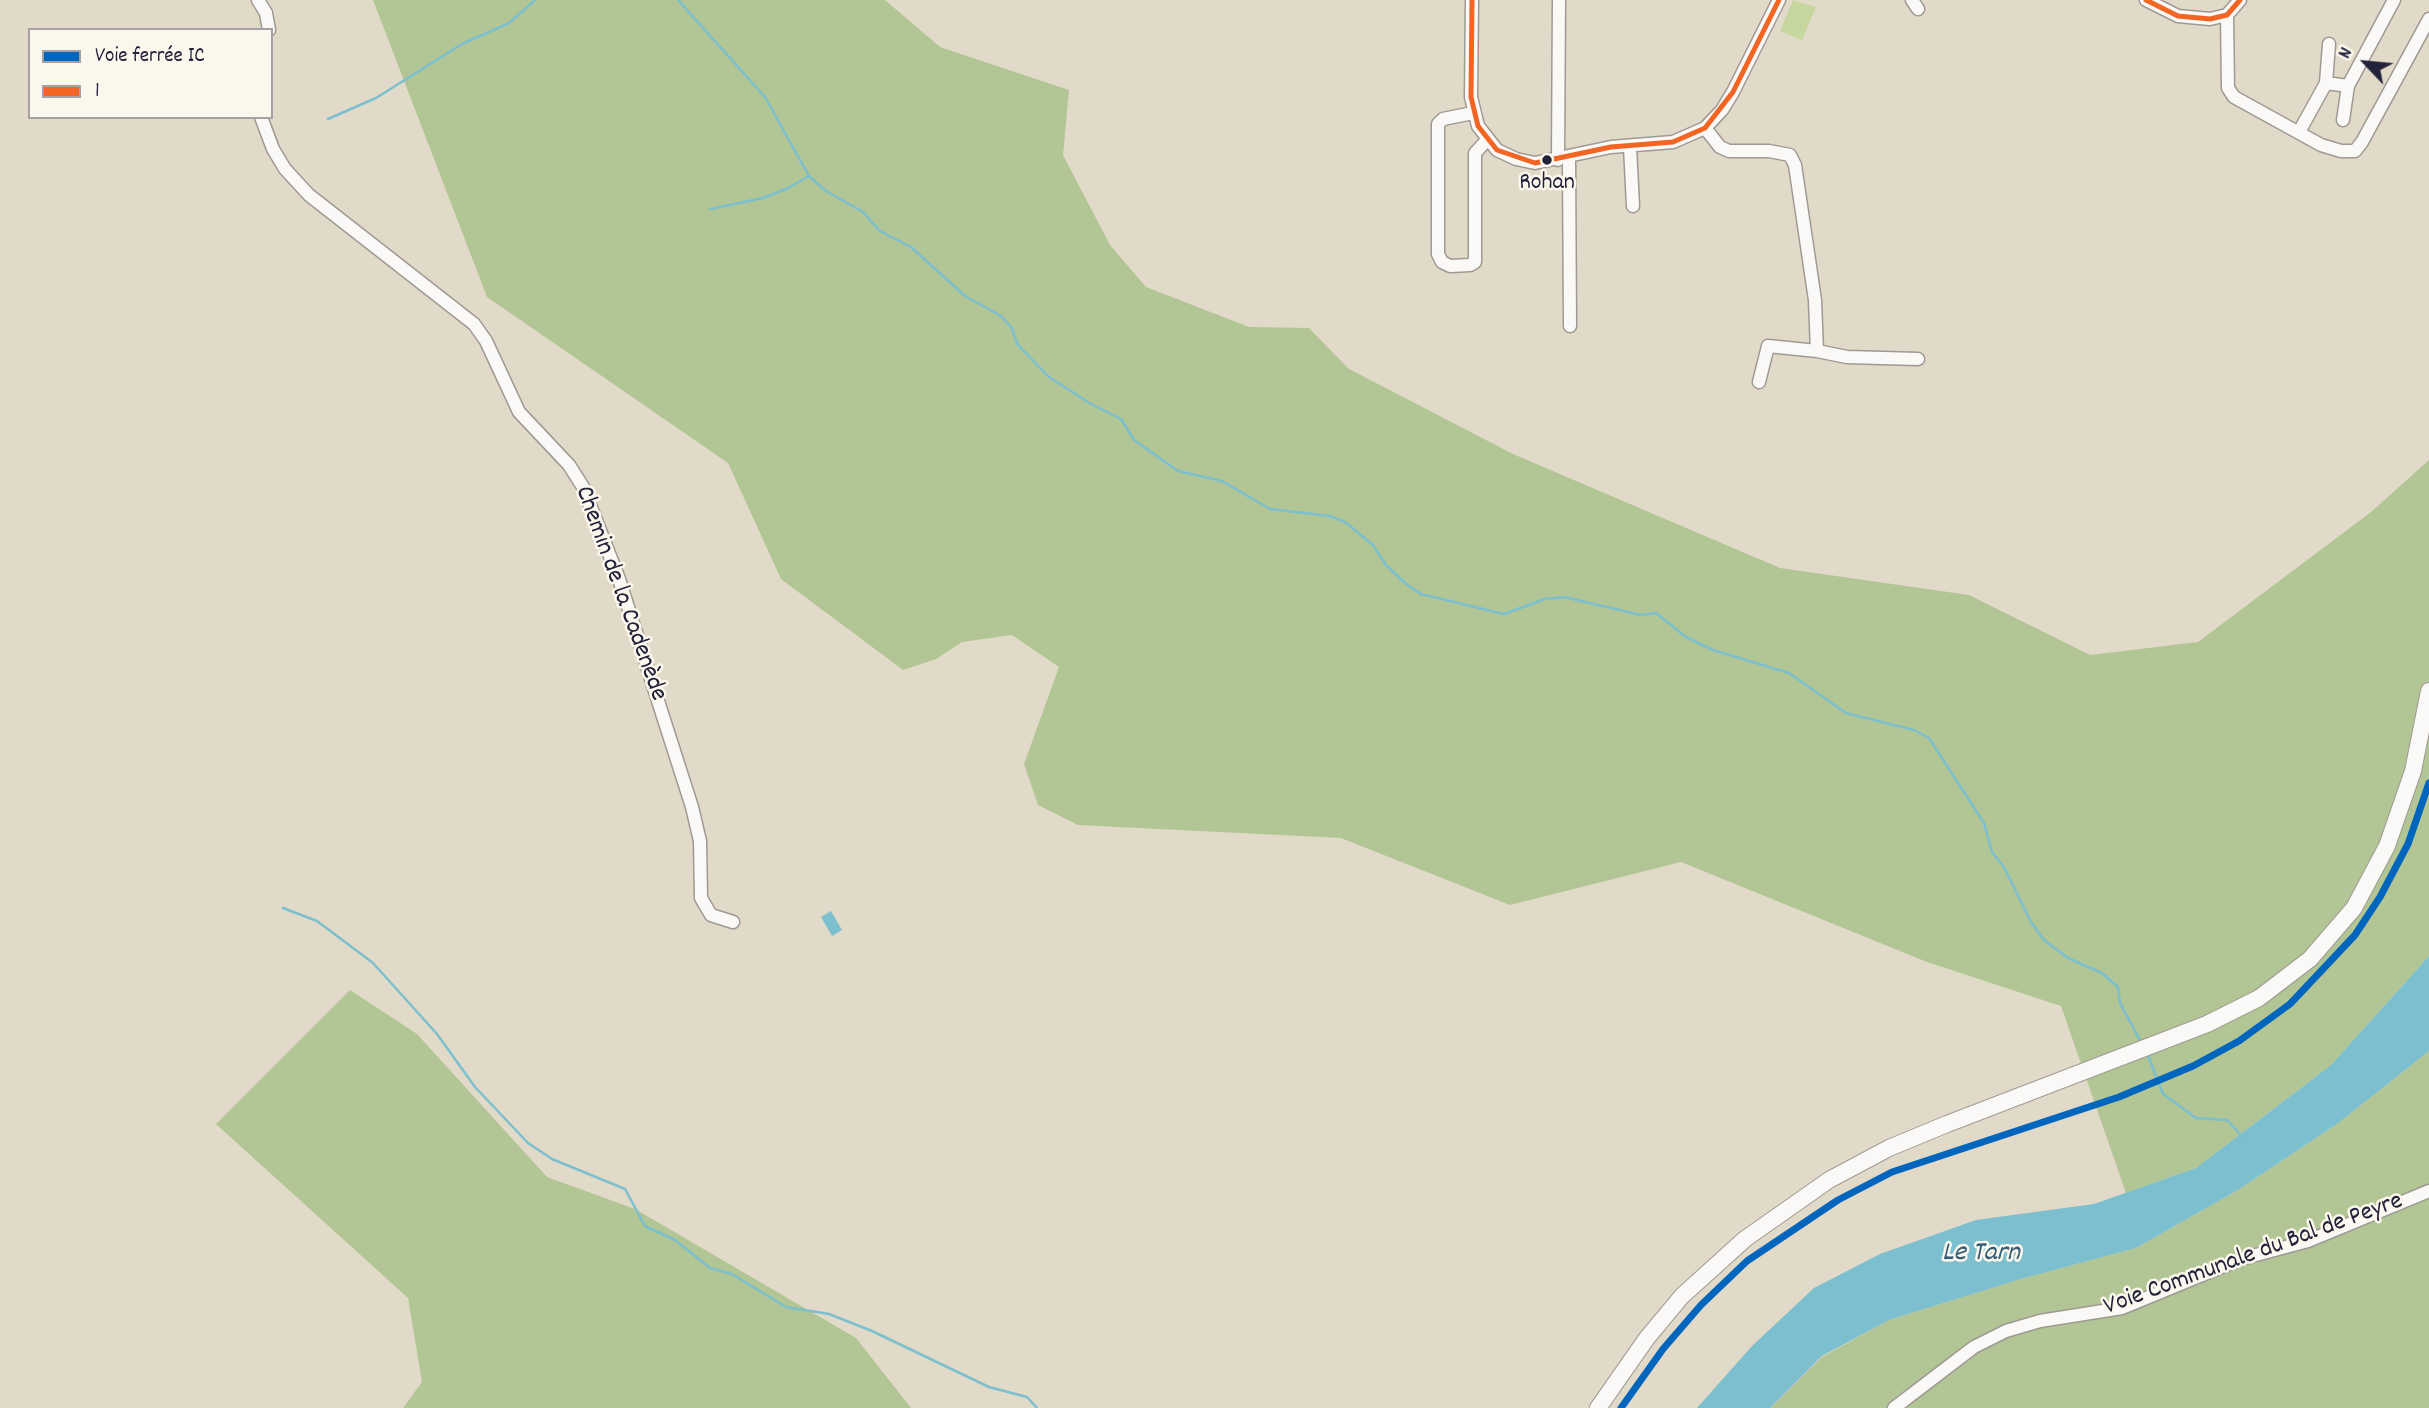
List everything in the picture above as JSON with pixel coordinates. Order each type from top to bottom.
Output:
[{"type":"main road","points":[[1598,1408],[1647,1338],[1682,1296],[1779,1213],[1829,1180],[1889,1148],[2236,1010],[2284,981],[2331,938],[2354,908],[2388,846],[2402,810],[2429,691]]},
{"type":"street","points":[[258,0],[266,13],[269,28]]},
{"type":"street","points":[[1472,0],[1473,113],[1487,140],[1516,159],[1535,163],[1564,160],[1611,147],[1673,142],[1705,128],[1722,110],[1733,92],[1779,0]]},
{"type":"street","points":[[1559,0],[1570,326]]},
{"type":"street","points":[[2146,0],[2178,16],[2210,19],[2227,15],[2240,0]]},
{"type":"street","points":[[2343,120],[2348,86],[2394,0]]},
{"type":"street","points":[[2227,15],[2228,88],[2234,97],[2320,145],[2340,151],[2355,151],[2429,19]]},
{"type":"street","points":[[2299,132],[2326,83],[2329,44]]},
{"type":"street","points":[[2326,83],[2348,86]]},
{"type":"street","points":[[1473,113],[1443,119],[1438,124],[1438,254],[1442,262],[1450,266],[1470,265],[1475,262],[1475,153],[1487,140]]},
{"type":"street","name":"Chemin de la Cadenède","points":[[262,119],[272,149],[285,169],[309,195],[474,324],[486,341],[519,412],[569,465],[583,487],[619,579],[692,807],[700,841],[701,898],[711,915],[733,922]]},
{"type":"street","points":[[1705,128],[1720,147],[1729,151],[1769,151],[1790,155],[1795,165],[1815,300],[1816,351]]},
{"type":"street","points":[[1630,147],[1633,206]]},
{"type":"street","points":[[1759,382],[1769,346],[1816,351],[1847,358],[1918,359]]},
{"type":"street","name":"Voie Communale du Bal de Peyre","points":[[1894,1408],[1975,1347],[2007,1331],[2040,1321],[2122,1308],[2241,1259],[2308,1241],[2429,1191]]},
{"type":"green space","points":[[373,0],[885,0],[940,47],[1069,90],[1063,155],[1110,245],[1146,287],[1249,327],[1309,328],[1349,369],[1513,454],[1780,568],[1969,595],[2090,655],[2198,642],[2371,512],[2429,460],[2429,956],[2331,1065],[2196,1168],[2126,1193],[2061,1006],[1927,962],[1681,862],[1510,905],[1341,838],[1078,825],[1038,805],[1024,764],[1059,667],[1012,635],[962,642],[936,659],[903,670],[781,579],[728,463],[487,297]]},
{"type":"green space","points":[[1793,0],[1816,7],[1802,40],[1780,31]]},
{"type":"green space","points":[[350,990],[417,1034],[547,1177],[635,1209],[856,1338],[911,1408],[403,1408],[422,1382],[408,1298],[216,1124]]},
{"type":"green space","points":[[2429,1051],[2429,1408],[1770,1408],[1822,1357],[1889,1320],[2021,1279],[2136,1248],[2238,1190],[2337,1124]]},
{"type":"water","points":[[831,911],[842,930],[832,936],[821,917]]},
{"type":"water","name":"Le Tarn","points":[[2429,956],[2429,1051],[2337,1124],[2238,1190],[2136,1248],[2021,1279],[1889,1320],[1822,1356],[1770,1408],[1697,1408],[1752,1346],[1814,1288],[1880,1254],[1976,1220],[2094,1204],[2196,1168],[2331,1065]]},
{"type":"waterway","points":[[328,119],[376,98],[462,44],[509,23],[535,0]]},
{"type":"waterway","points":[[678,0],[765,97],[809,176],[826,191],[863,212],[880,231],[911,247],[965,296],[1001,316],[1011,327],[1018,345],[1049,377],[1091,404],[1121,419],[1134,440],[1178,471],[1222,481],[1270,509],[1330,516],[1345,522],[1373,545],[1386,565],[1421,594],[1504,614],[1545,599],[1564,597],[1641,615],[1656,613],[1686,637],[1713,650],[1789,673],[1846,713],[1914,730],[1929,738],[1984,823],[1992,852],[2004,867],[2031,922],[2044,940],[2068,958],[2102,973],[2118,987],[2120,1003],[2142,1044]]},
{"type":"waterway","points":[[710,209],[763,198],[809,176]]},
{"type":"waterway","points":[[283,908],[317,921],[373,963],[437,1034],[475,1087],[528,1143],[552,1159],[625,1189],[645,1226],[675,1240],[710,1268],[732,1274],[786,1307],[829,1314],[872,1331],[989,1387],[1027,1397],[1037,1408]]},
{"type":"waterway","points":[[2147,1053],[2163,1094],[2196,1118],[2227,1120],[2241,1135]]},
{"type":"rail line","name":"IC","points":[[1621,1408],[1663,1349],[1701,1305],[1747,1261],[1838,1200],[1892,1172],[2119,1097],[2193,1066],[2239,1041],[2290,1004],[2355,935],[2380,897],[2408,844],[2429,783]]},
{"type":"transit line","name":"1","points":[[1472,0],[1471,97],[1478,126],[1497,150],[1535,163],[1611,147],[1673,142],[1705,128],[1733,92],[1779,0]]},
{"type":"transit line","name":"1","points":[[2146,0],[2178,16],[2210,19],[2227,15],[2240,0]]},
{"type":"place","name":"Rohan","points":[[1547,160]]}]
